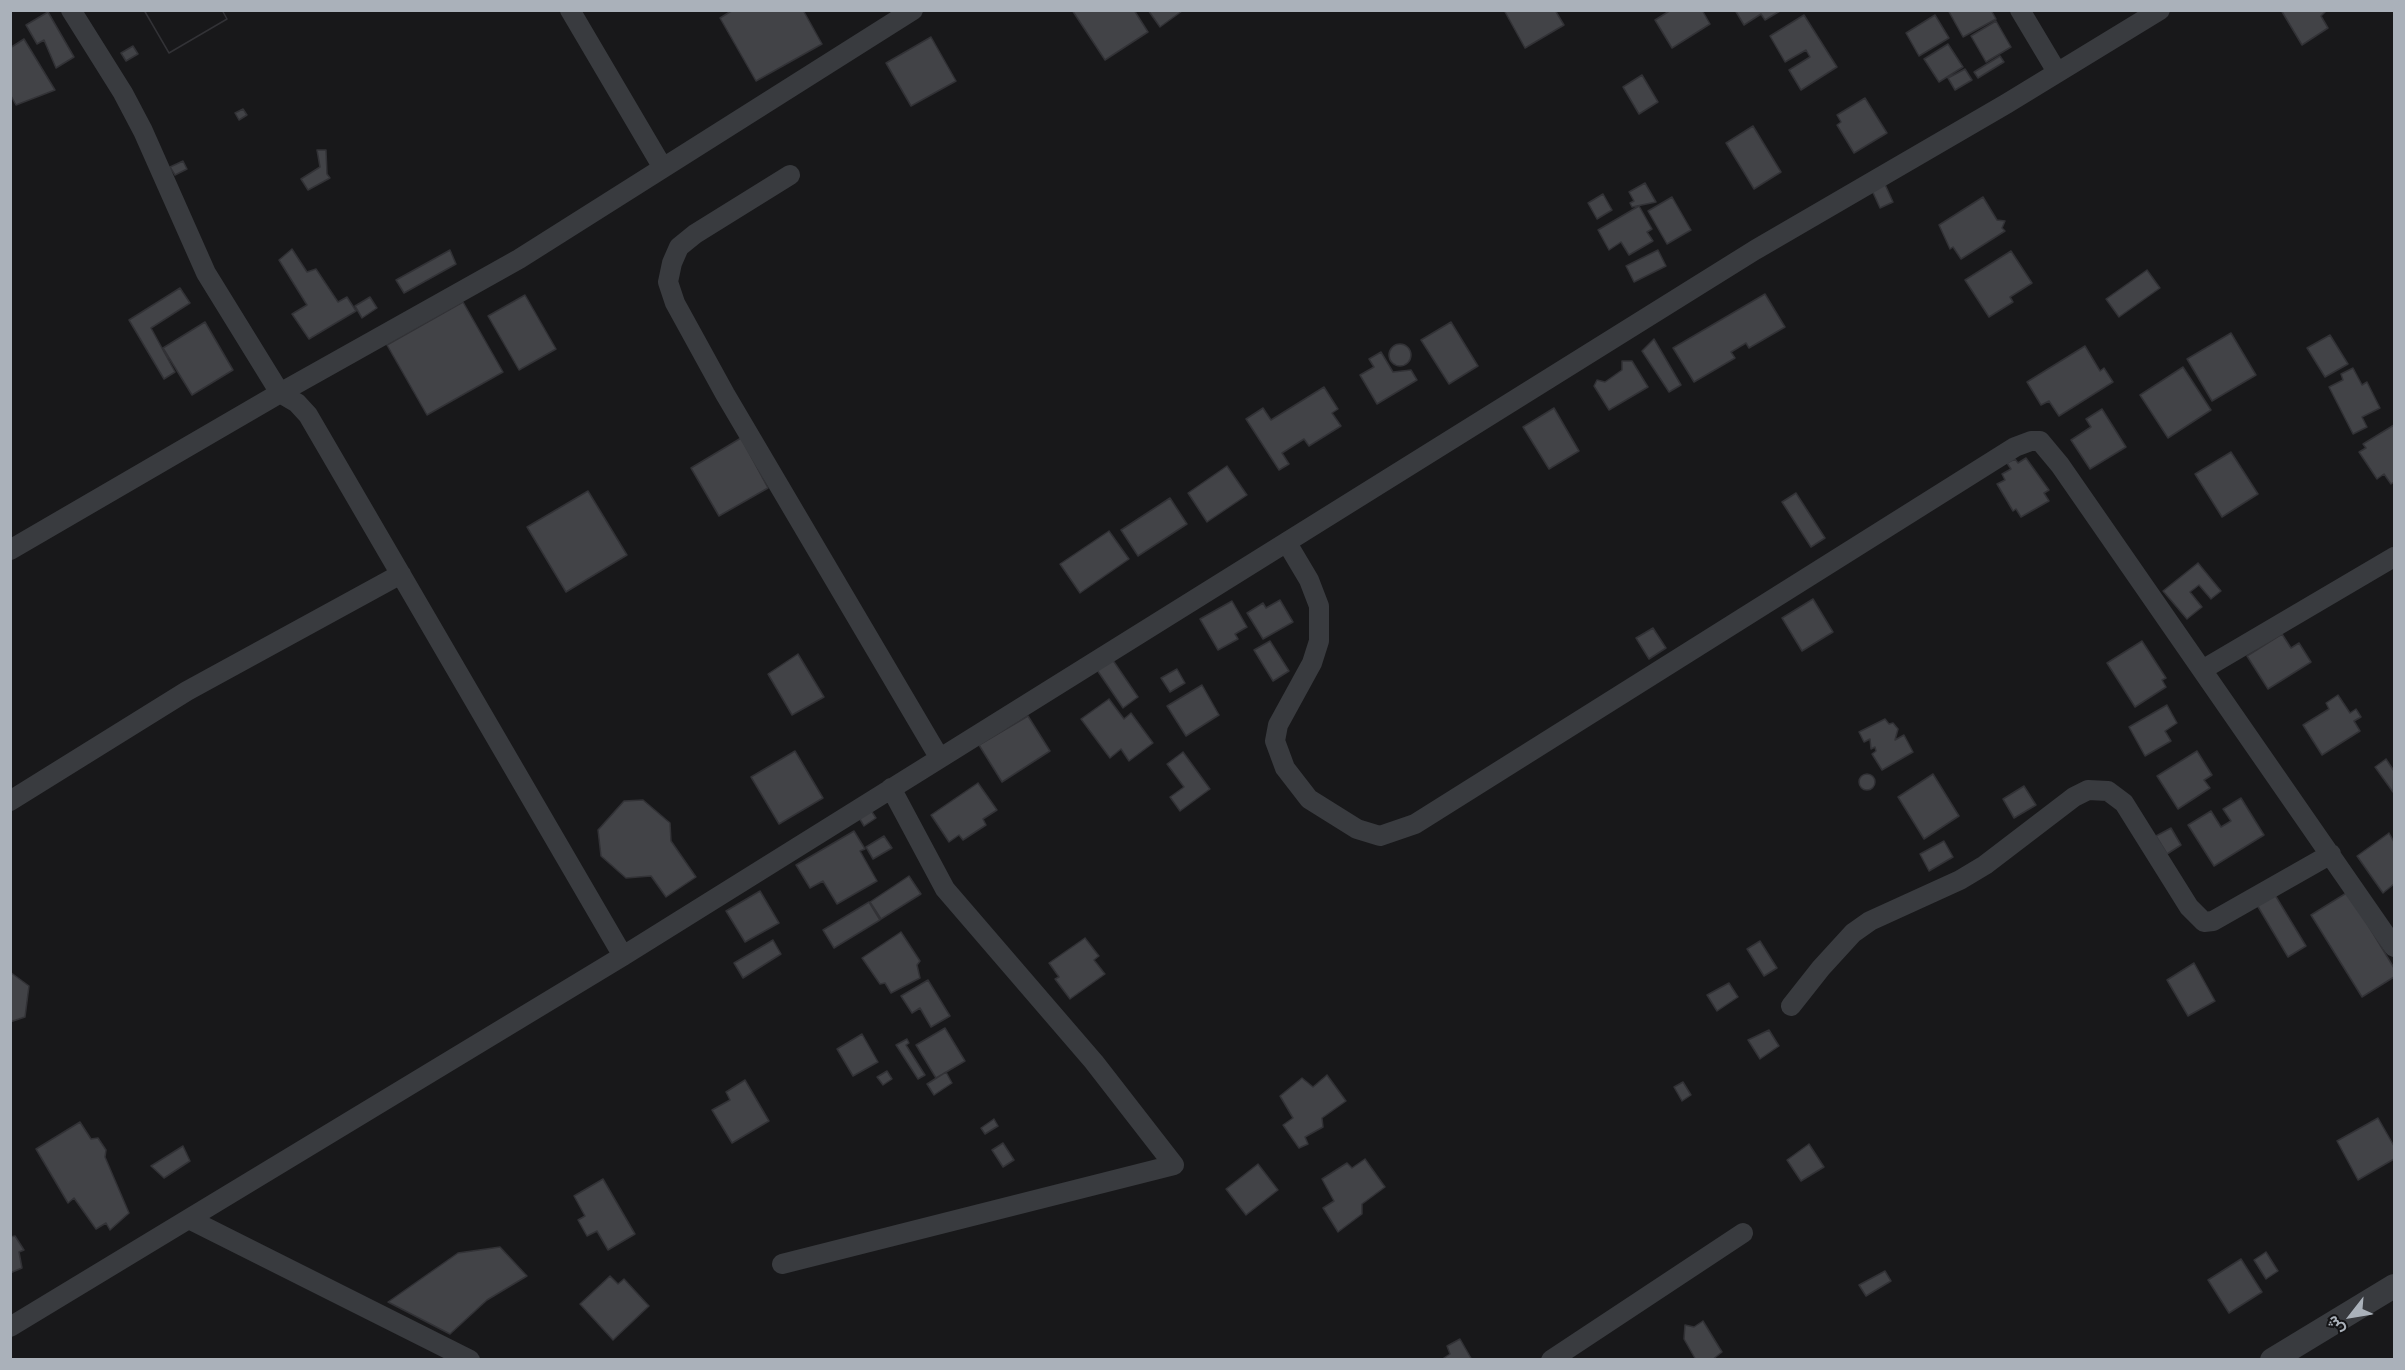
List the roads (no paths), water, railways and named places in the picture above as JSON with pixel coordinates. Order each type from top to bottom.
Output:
[{"type":"street","points":[[71,10],[123,93],[143,131],[206,273],[279,393],[297,403],[308,415],[623,956]]},
{"type":"street","points":[[570,10],[663,168]]},
{"type":"street","points":[[10,550],[279,393],[519,259],[913,10]]},
{"type":"street","points":[[2020,10],[2057,72]]},
{"type":"street","points":[[10,1327],[191,1220],[623,956],[1755,250],[2160,10]]},
{"type":"street","points":[[790,176],[695,234],[680,247],[672,263],[668,282],[675,303],[725,394],[939,758]]},
{"type":"street","points":[[1287,543],[1309,580],[1319,606],[1319,641],[1312,663],[1278,725],[1275,741],[1285,768],[1309,799],[1357,829],[1380,836],[1415,824],[1456,799],[2015,447],[2031,441],[2043,444],[2060,465],[2394,947]]},
{"type":"street","points":[[2202,670],[2394,557]]},
{"type":"street","points":[[10,801],[187,691],[401,574]]},
{"type":"street","points":[[782,1264],[1174,1166],[1094,1062],[945,889],[891,788]]},
{"type":"street","points":[[1791,1006],[1853,933],[1870,921],[1960,880],[1985,865],[2074,797],[2088,790],[2108,791],[2124,803],[2189,907],[2204,922],[2213,921],[2331,854]]},
{"type":"street","points":[[191,1220],[470,1359]]},
{"type":"street","points":[[1554,1359],[1743,1233]]},
{"type":"street","points":[[2272,1359],[2394,1286]]}]
